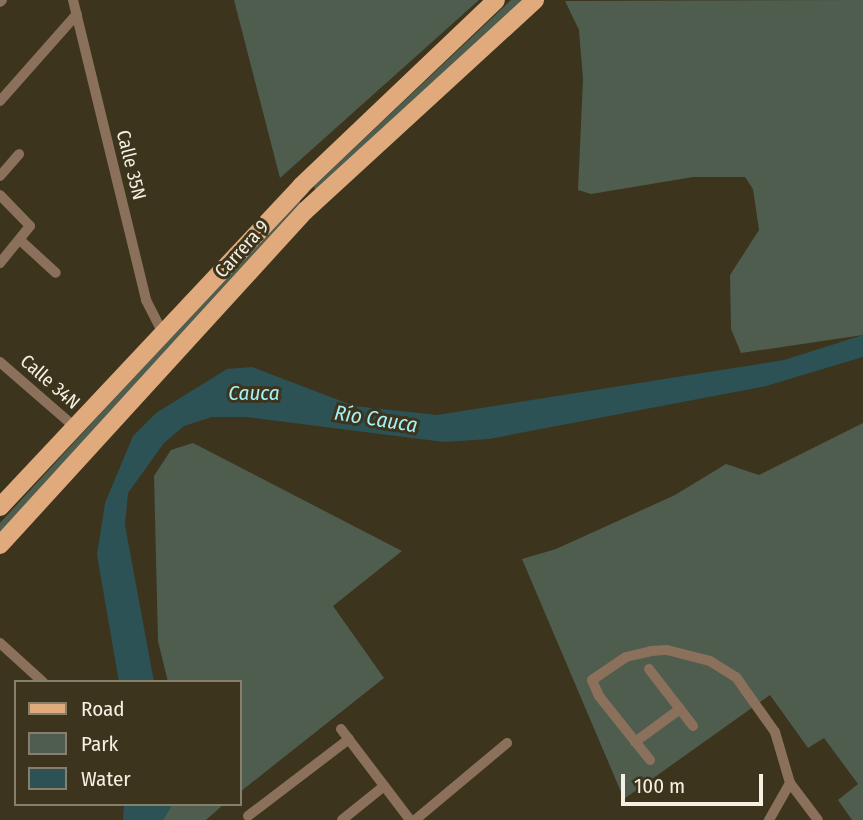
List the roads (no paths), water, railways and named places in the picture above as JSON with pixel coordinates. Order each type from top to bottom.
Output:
[{"type":"main road","name":"Carrera 9","points":[[0,507],[301,186],[496,0]]},
{"type":"main road","name":"Carrera 9","points":[[0,545],[305,211],[535,0]]},
{"type":"main road","points":[[301,186],[307,194],[305,211]]},
{"type":"street","name":"Calle 35N","points":[[73,0],[146,300],[164,335]]},
{"type":"street","points":[[0,101],[77,14]]},
{"type":"street","points":[[0,176],[19,154]]},
{"type":"street","points":[[0,195],[30,226],[21,241],[0,263]]},
{"type":"street","points":[[21,241],[56,273]]},
{"type":"street","name":"Calle 34N","points":[[2,368],[76,428]]},
{"type":"street","points":[[0,643],[41,680]]},
{"type":"street","points":[[650,760],[592,680],[636,654],[667,650],[696,655],[736,677],[765,714],[775,732],[790,783],[818,820]]},
{"type":"street","points":[[649,669],[693,726]]},
{"type":"street","points":[[635,742],[680,709]]},
{"type":"street","points":[[341,729],[412,820],[507,743]]},
{"type":"street","points":[[248,816],[349,739]]},
{"type":"street","points":[[769,820],[790,783]]},
{"type":"street","points":[[343,820],[384,786]]},
{"type":"water","name":"Cauca","points":[[863,335],[863,357],[766,386],[489,439],[444,442],[246,417],[212,417],[184,426],[164,443],[128,493],[125,525],[154,680],[119,680],[97,555],[105,503],[133,436],[156,413],[227,369],[252,367],[354,406],[437,415],[784,360]]},
{"type":"water","points":[[124,806],[172,806],[163,820],[123,820]]},
{"type":"water label","name":"Río Cauca","points":[[376,419]]}]
